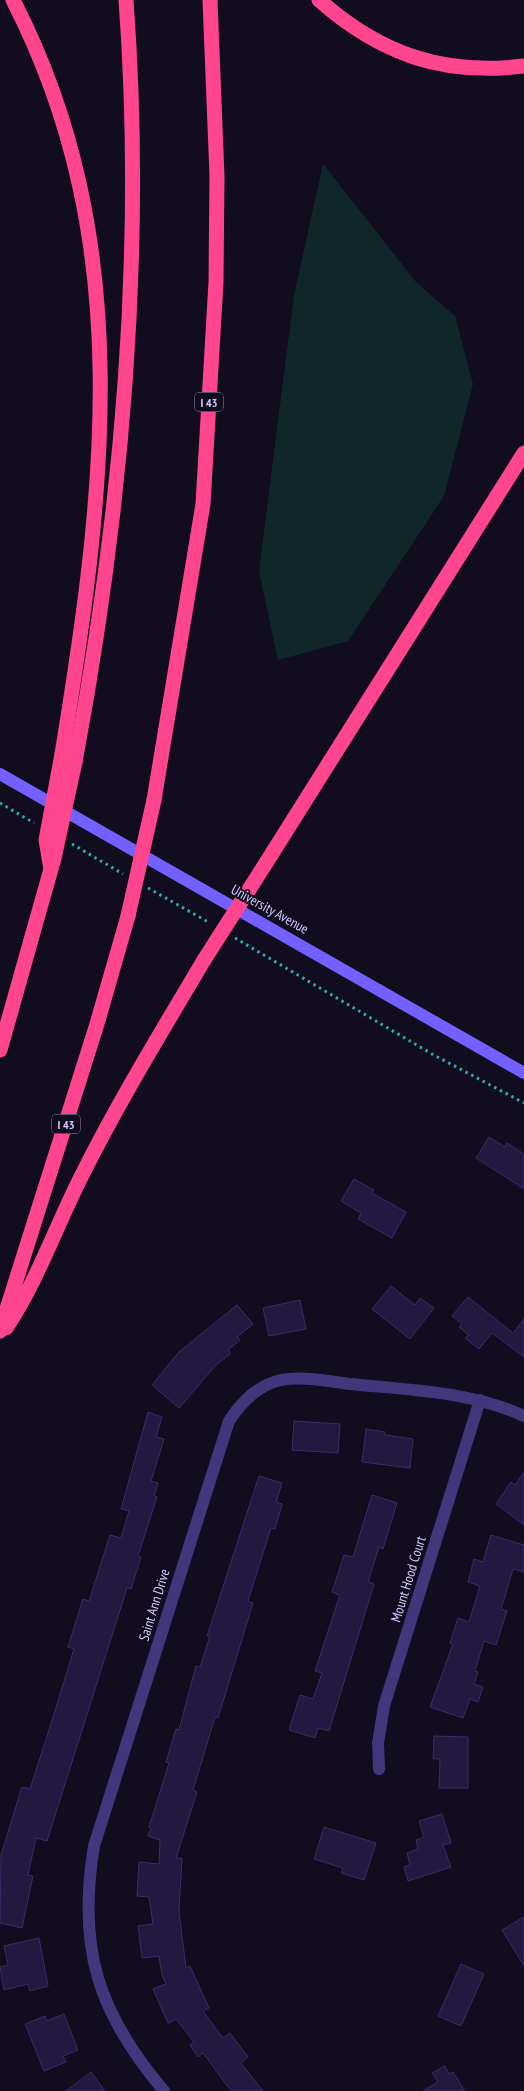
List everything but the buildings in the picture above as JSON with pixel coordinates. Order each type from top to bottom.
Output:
[{"type":"highway","points":[[13,0],[43,68],[69,148],[92,252],[100,334],[100,446],[94,526],[62,754],[46,840],[51,869]]},
{"type":"highway","points":[[0,1050],[51,869],[75,762],[92,669],[114,517],[132,299],[130,105],[126,0]]},
{"type":"highway","name":"I 43","points":[[0,1331],[97,1024],[128,916],[154,800],[202,504],[216,282],[218,176],[210,0]]},
{"type":"highway","points":[[319,0],[343,22],[369,38],[399,52],[441,66],[470,69],[524,66]]},
{"type":"highway","points":[[0,1338],[26,1298],[81,1176],[116,1108],[204,960],[524,453]]},
{"type":"main road","name":"University Avenue","points":[[0,774],[524,1072]]},
{"type":"street","name":"Saint Ann Drive","points":[[164,2091],[140,2062],[108,2008],[98,1979],[90,1944],[87,1913],[88,1882],[94,1846],[229,1421],[238,1406],[252,1393],[275,1382],[299,1379],[445,1393],[480,1400],[524,1416]]},
{"type":"street","name":"Mount Hood Court","points":[[379,1769],[378,1743],[384,1706],[480,1400]]},
{"type":"path","points":[[0,803],[39,825]]},
{"type":"path","points":[[65,840],[125,875]]},
{"type":"path","points":[[142,885],[211,924]]},
{"type":"path","points":[[228,934],[448,1062],[524,1103]]},
{"type":"green space","points":[[323,164],[416,282],[455,316],[473,384],[444,496],[348,641],[278,660],[259,571],[294,295]]}]
